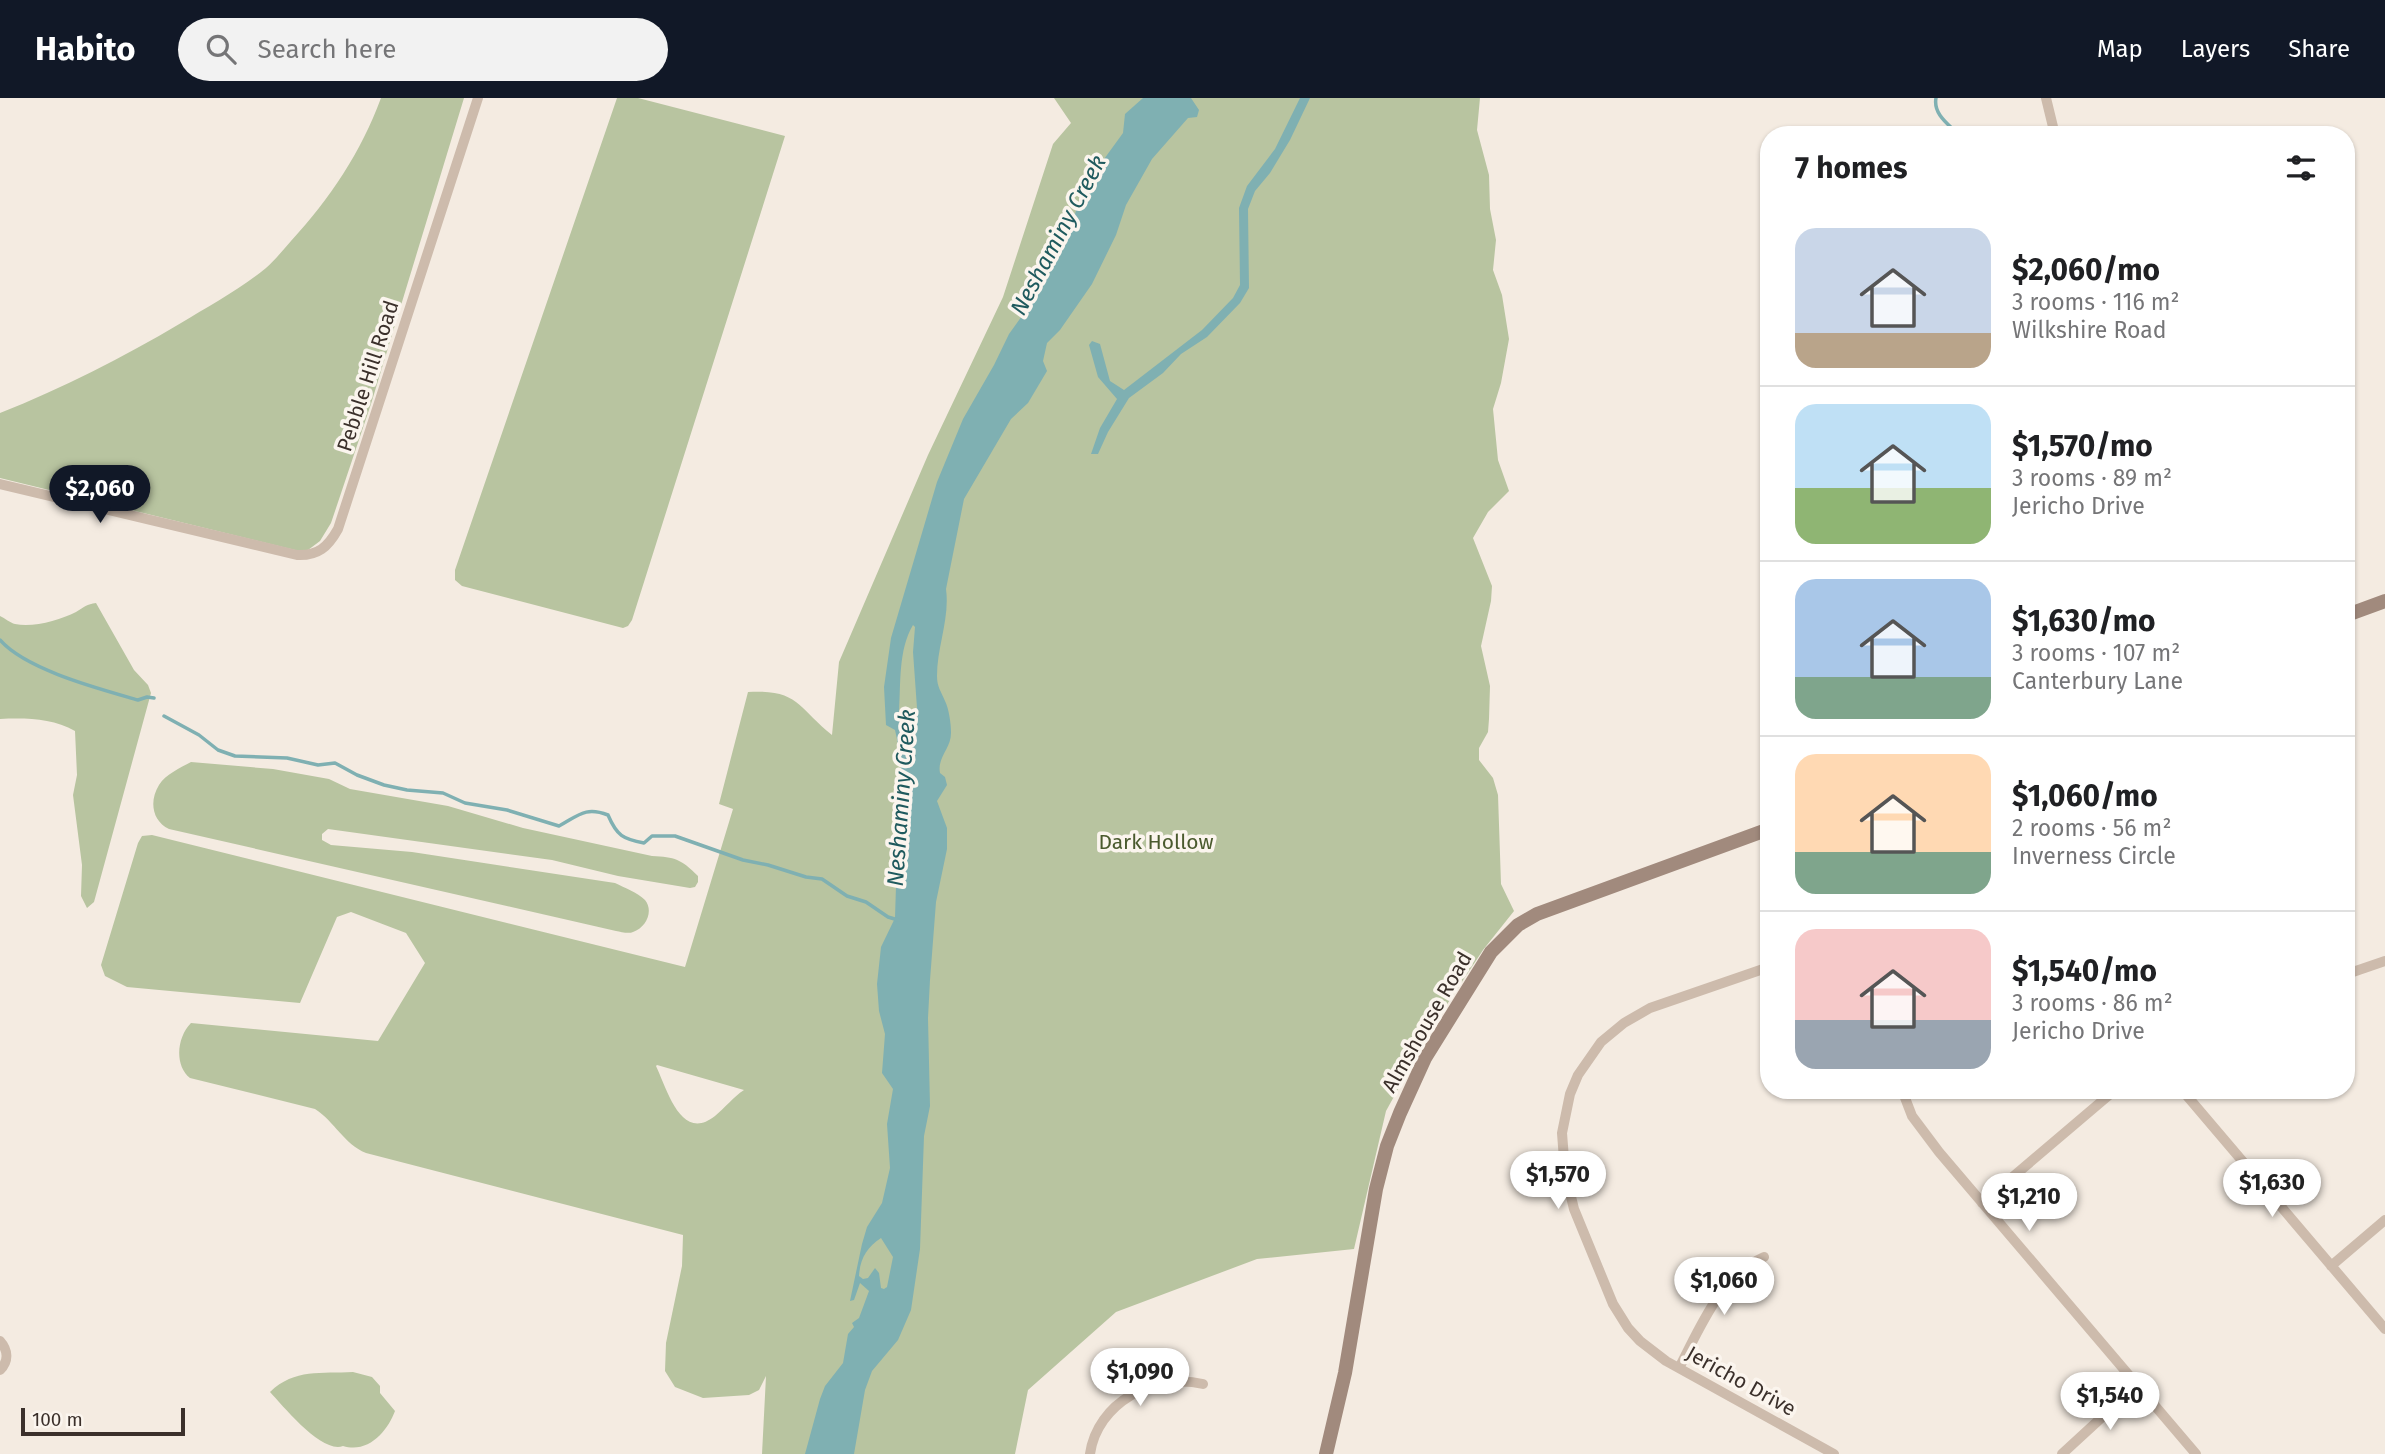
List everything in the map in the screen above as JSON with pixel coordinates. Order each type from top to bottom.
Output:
[{"type":"main road","points":[[2355,612],[2385,601]]},
{"type":"main road","name":"Almshouse Road","points":[[1326,1454],[1347,1359],[1376,1189],[1387,1146],[1425,1058],[1491,952],[1518,925],[1549,908],[1760,832]]},
{"type":"street","name":"Pebble Hill Road","points":[[0,484],[306,556],[319,552],[334,536],[478,98]]},
{"type":"street","points":[[2046,98],[2053,126]]},
{"type":"street","points":[[2355,971],[2385,961]]},
{"type":"street","name":"Jericho Drive","points":[[1760,970],[1650,1008],[1624,1023],[1601,1042],[1578,1075],[1565,1114],[1563,1146],[1567,1185],[1613,1304],[1640,1341],[1679,1368],[1834,1454]]},
{"type":"street","points":[[1905,1099],[1912,1116],[1923,1132],[2196,1454]]},
{"type":"street","points":[[1982,1203],[2104,1099]]},
{"type":"street","points":[[2190,1099],[2385,1329]]},
{"type":"street","points":[[2331,1266],[2385,1220]]},
{"type":"street","points":[[1679,1368],[1711,1309],[1731,1280],[1749,1263],[1764,1257]]},
{"type":"street","points":[[0,1341],[6,1353],[6,1360],[0,1370]]},
{"type":"street","points":[[1090,1454],[1092,1439],[1100,1423],[1119,1402],[1138,1392],[1166,1384],[1203,1384]]},
{"type":"street","points":[[2062,1454],[2137,1385]]},
{"type":"green space","points":[[381,98],[464,98],[371,404],[331,523],[320,541],[308,550],[299,551],[0,478],[0,413],[69,383],[137,348],[224,297],[266,268],[331,192],[354,156]]},
{"type":"green space","points":[[617,98],[638,98],[785,136],[632,620],[623,628],[462,586],[455,580],[455,570]]},
{"type":"green space","name":"Dark Hollow","points":[[1054,98],[1480,98],[1477,130],[1489,175],[1490,209],[1496,240],[1493,270],[1502,295],[1509,339],[1493,409],[1498,460],[1509,491],[1488,512],[1473,538],[1492,586],[1481,646],[1490,686],[1489,719],[1488,732],[1479,748],[1479,760],[1493,778],[1498,795],[1501,884],[1514,911],[1483,950],[1434,1024],[1386,1111],[1354,1249],[1257,1259],[1116,1312],[1028,1390],[1015,1454],[762,1454],[766,1376],[759,1390],[749,1395],[703,1398],[675,1387],[665,1371],[666,1343],[682,1266],[683,1235],[366,1153],[352,1144],[315,1109],[190,1078],[181,1066],[180,1043],[191,1023],[378,1041],[425,963],[406,933],[351,912],[337,917],[300,1003],[127,987],[105,976],[101,965],[138,843],[142,836],[152,835],[685,967],[733,809],[719,804],[748,692],[765,692],[788,697],[832,735],[839,662],[928,455],[1003,297],[1053,144],[1071,123]],"holes":[[[657,1065],[744,1090],[715,1116],[703,1123],[693,1123],[677,1110]]]},
{"type":"green space","points":[[96,603],[134,670],[148,685],[151,693],[94,902],[87,908],[81,896],[82,865],[73,795],[77,775],[75,731],[48,721],[0,719],[0,616],[15,624],[38,624],[62,618]]},
{"type":"green space","points":[[191,762],[273,769],[329,779],[350,789],[448,806],[523,828],[672,858],[692,870],[698,876],[698,882],[695,887],[690,888],[618,876],[552,860],[328,829],[322,834],[322,840],[331,845],[412,852],[615,883],[642,897],[649,909],[642,927],[625,933],[169,829],[156,816],[154,797],[165,778]]},
{"type":"green space","points":[[353,1372],[372,1377],[380,1386],[380,1393],[395,1411],[382,1433],[361,1447],[334,1447],[325,1443],[304,1428],[270,1392],[279,1384],[299,1376]]},
{"type":"water","points":[[1143,98],[1191,98],[1199,110],[1197,117],[1188,118],[1152,159],[1126,205],[1116,235],[1092,284],[1060,330],[1047,343],[1043,361],[1047,371],[1028,403],[1011,419],[964,499],[946,589],[946,611],[937,676],[948,708],[951,729],[949,744],[940,767],[940,773],[945,777],[947,785],[937,801],[947,828],[947,849],[936,902],[928,1018],[930,1106],[924,1136],[920,1249],[911,1310],[898,1340],[872,1371],[865,1390],[854,1454],[805,1454],[825,1386],[843,1363],[848,1334],[854,1327],[852,1323],[859,1318],[869,1291],[860,1283],[854,1300],[850,1301],[867,1227],[882,1203],[890,1168],[887,1124],[893,1089],[882,1073],[885,1034],[879,1011],[877,984],[881,947],[895,918],[894,871],[901,815],[902,787],[898,744],[895,730],[886,725],[884,687],[891,638],[937,482],[963,419],[1009,334],[1034,299],[1067,240],[1083,188],[1123,133],[1125,114]],"holes":[[[913,625],[917,708],[905,720],[899,712],[901,667],[905,645]],[[881,1238],[893,1257],[887,1287],[884,1289],[881,1288],[879,1273],[875,1268],[868,1278],[859,1276],[865,1254]]]},
{"type":"water","points":[[1300,98],[1310,98],[1290,140],[1270,173],[1255,191],[1248,209],[1249,288],[1240,303],[1207,337],[1181,354],[1163,373],[1129,398],[1098,454],[1091,454],[1100,428],[1117,399],[1098,377],[1089,345],[1092,341],[1100,344],[1110,381],[1124,390],[1202,330],[1233,298],[1240,285],[1239,208],[1247,186],[1275,149]]},
{"type":"waterway","points":[[1936,98],[1939,114],[1949,126]]},
{"type":"waterway","points":[[0,640],[27,660],[64,677],[138,700],[154,698]]},
{"type":"waterway","points":[[164,716],[199,735],[218,750],[235,756],[287,758],[318,765],[335,763],[384,785],[443,793],[465,803],[507,810],[559,826],[582,813],[600,812],[608,815],[614,828],[631,840],[644,843],[652,836],[675,836],[743,860],[822,879],[847,896],[866,902],[888,917],[898,920]]},
{"type":"water label","name":"Neshaminy Creek","points":[[1058,235]]},
{"type":"water label","name":"Neshaminy Creek","points":[[901,798]]}]
